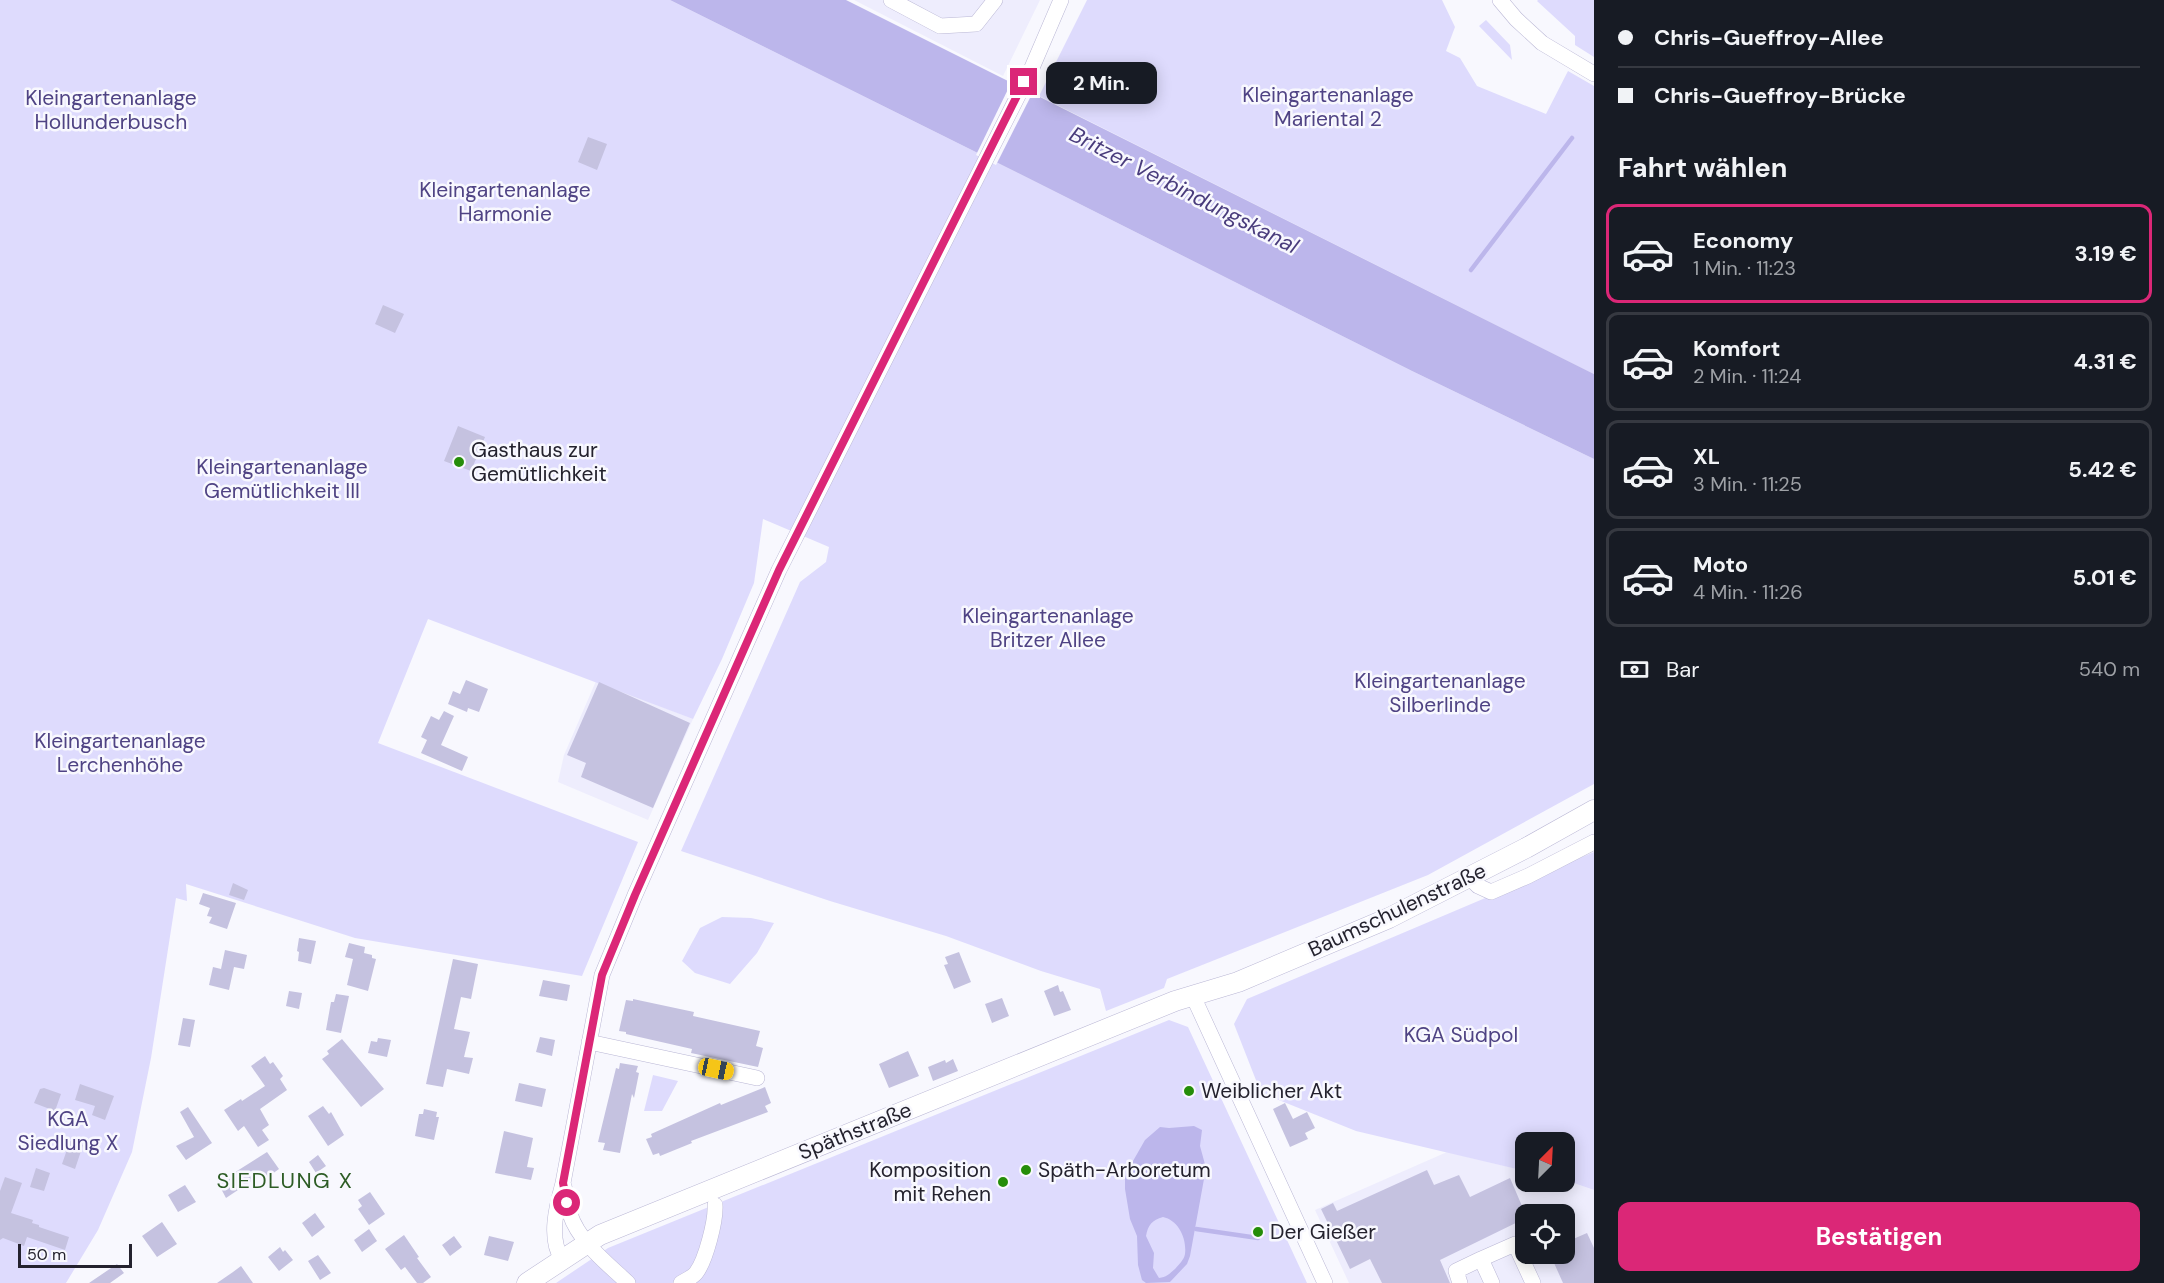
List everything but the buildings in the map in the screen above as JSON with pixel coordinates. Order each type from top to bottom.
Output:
[{"type":"main road","name":"Baumschulenstraße","points":[[1193,996],[1224,987],[1407,910],[1594,810]]},
{"type":"main road","name":"Späthstraße","points":[[527,1283],[588,1242],[708,1202],[1175,1001],[1193,996]]},
{"type":"street","points":[[891,0],[940,26],[976,24],[995,0]]},
{"type":"street","points":[[562,1259],[555,1244],[557,1203],[563,1183],[602,975],[779,570],[984,164],[1061,0]]},
{"type":"street","points":[[1500,0],[1516,19],[1542,43],[1594,74]]},
{"type":"street","points":[[1469,877],[1478,886],[1491,892],[1594,842]]},
{"type":"street","points":[[1193,996],[1325,1283]]},
{"type":"street","points":[[589,1042],[757,1078]]},
{"type":"street","points":[[563,1183],[570,1215],[588,1242],[628,1283]]},
{"type":"street","points":[[681,1283],[696,1274],[708,1248],[708,1202]]},
{"type":"street","points":[[1460,1283],[1456,1271],[1515,1244],[1533,1283]]},
{"type":"street","points":[[1480,1259],[1492,1283]]},
{"type":"shaded area","points":[[854,0],[1040,0],[1003,76]]},
{"type":"shaded area","points":[[596,681],[693,719],[648,820],[558,782],[564,755]]},
{"type":"shaded area","points":[[1447,1152],[1515,1169],[1515,1192],[1575,1192],[1575,1183],[1594,1190],[1594,1283],[1349,1283],[1315,1210]]},
{"type":"green space","points":[[0,0],[670,0],[1412,371],[1594,459],[1594,784],[1428,875],[1167,979],[1164,988],[1106,1011],[1100,989],[1041,971],[946,936],[830,901],[681,851],[800,582],[826,562],[829,547],[763,519],[754,583],[722,659],[693,719],[428,619],[378,743],[638,842],[582,976],[355,938],[186,884],[187,901],[176,898],[151,1058],[132,1152],[98,1230],[66,1283],[0,1283]]},
{"type":"green space","name":"Kleingartenanlage Mariental 2","points":[[1087,0],[1442,0],[1455,27],[1446,51],[1460,58],[1477,86],[1546,114],[1568,71],[1594,86],[1594,374],[1039,96]]},
{"type":"green space","points":[[1538,0],[1594,0],[1594,57],[1575,45],[1575,36]]},
{"type":"green space","points":[[1486,20],[1510,45],[1512,60],[1479,26]]},
{"type":"green space","name":"KGA Südpol","points":[[1594,852],[1594,1190],[1575,1183],[1575,1132],[1515,1132],[1515,1169],[1356,1131],[1261,1093],[1234,1024],[1247,999]]},
{"type":"green space","points":[[722,917],[751,918],[774,923],[757,953],[730,984],[695,973],[682,961],[700,928]]},
{"type":"green space","name":"Späth-Arboretum","points":[[1169,1020],[1188,1027],[1307,1283],[556,1283],[608,1248]]},
{"type":"green space","points":[[653,1075],[678,1081],[662,1111],[644,1111]]},
{"type":"water","name":"Britzer Verbindungskanal","points":[[670,0],[846,0],[1594,374],[1594,459],[1412,371]]},
{"type":"water","points":[[1194,1126],[1202,1130],[1200,1146],[1206,1168],[1187,1264],[1170,1282],[1146,1283],[1142,1280],[1138,1265],[1137,1236],[1130,1219],[1125,1177],[1145,1140],[1160,1127]],"holes":[[[1163,1217],[1177,1226],[1183,1236],[1185,1254],[1175,1269],[1159,1278],[1153,1268],[1154,1253],[1146,1236],[1153,1221]]]},
{"type":"pier","points":[[1013,79],[1034,90],[996,165],[976,155]]},
{"type":"waterway","points":[[1471,270],[1572,138]]},
{"type":"waterway","points":[[1196,1229],[1258,1238]]},
{"type":"place","name":"Gasthaus zur Gemütlichkeit","points":[[459,462]]},
{"type":"place","name":"Weiblicher Akt","points":[[1189,1091]]},
{"type":"place","name":"Späth-Arboretum","points":[[1026,1170]]},
{"type":"place","name":"Komposition mit Rehen","points":[[1003,1182]]},
{"type":"place","name":"Der Gießer","points":[[1258,1232]]},
{"type":"district","name":"SIEDLUNG X","points":[[285,1180]]},
{"type":"route","points":[[567,1203],[563,1183],[602,975],[779,570],[1024,82]]},
{"type":"park label","name":"Kleingartenanlage Hollunderbusch","points":[[111,110]]},
{"type":"park label","name":"Kleingartenanlage Harmonie","points":[[505,202]]},
{"type":"park label","name":"Kleingartenanlage Gemütlichkeit III","points":[[282,479]]},
{"type":"park label","name":"Kleingartenanlage Britzer Allee","points":[[1048,628]]},
{"type":"park label","name":"Kleingartenanlage Silberlinde","points":[[1440,693]]},
{"type":"park label","name":"Kleingartenanlage Lerchenhöhe","points":[[120,753]]},
{"type":"park label","name":"KGA Siedlung X","points":[[68,1131]]}]
